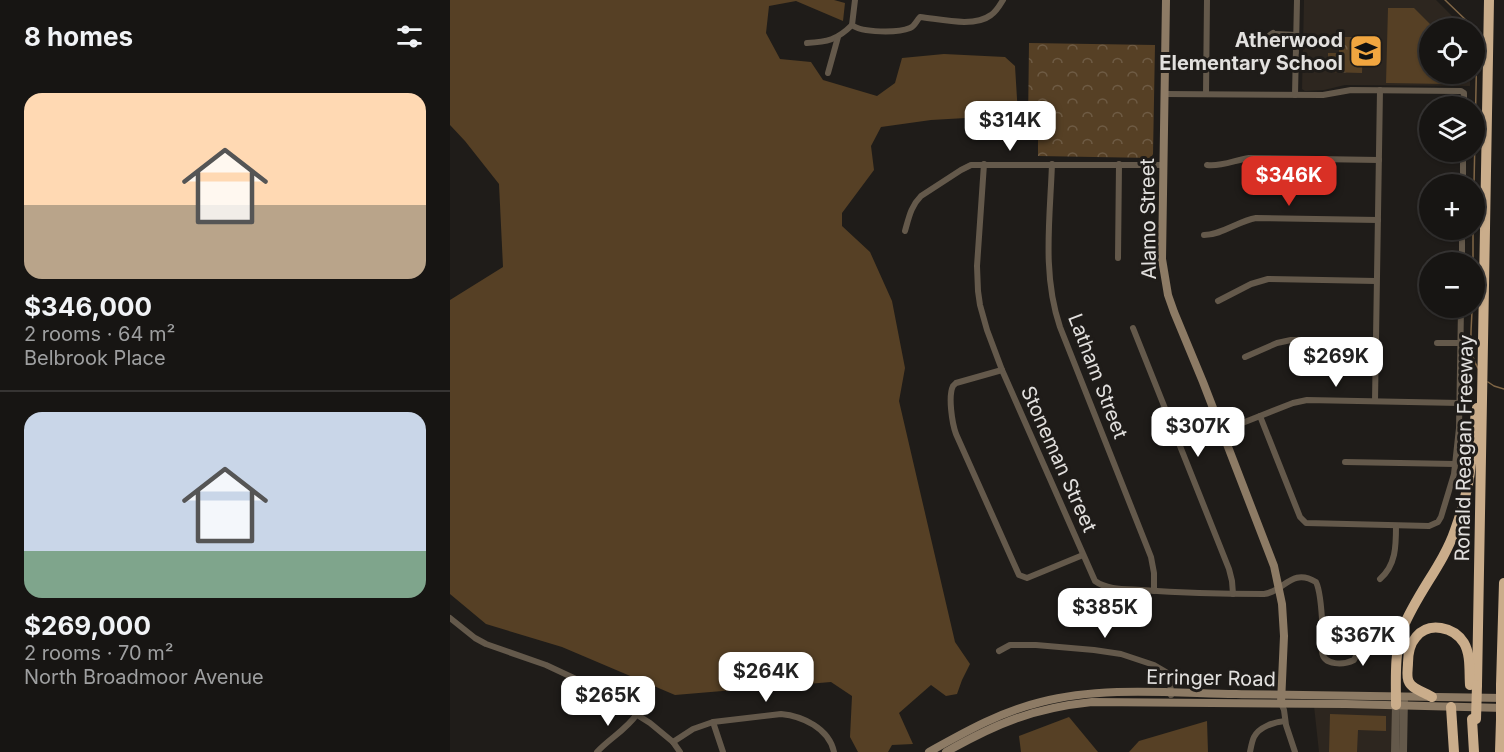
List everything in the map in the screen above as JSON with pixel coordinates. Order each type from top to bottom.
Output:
[{"type":"highway","name":"Ronald Reagan Freeway","points":[[1474,685],[1483,384],[1490,0]]},
{"type":"highway","points":[[1400,701],[1397,655],[1403,628],[1455,532],[1471,465],[1475,415],[1483,384]]},
{"type":"highway","points":[[1500,752],[1504,583]]},
{"type":"highway","points":[[1432,697],[1411,686],[1408,678],[1409,651],[1415,638],[1425,630],[1447,629],[1457,635],[1465,645],[1468,657],[1474,685],[1475,752]]},
{"type":"highway","points":[[1451,707],[1454,752]]},
{"type":"main road","name":"Alamo Street","points":[[1166,0],[1162,259],[1168,295],[1274,566],[1282,604],[1284,636],[1282,699]]},
{"type":"main road","name":"Erringer Road","points":[[929,752],[995,717],[1040,702],[1092,693],[1171,697],[1400,701],[1451,707],[1504,708]]},
{"type":"main road","name":"Erringer Road","points":[[946,752],[993,727],[1053,707],[1171,697]]},
{"type":"main road","name":"Erringer Road","points":[[1400,701],[1432,697],[1504,698]]},
{"type":"street","points":[[807,44],[822,43],[838,37],[852,24],[855,0]]},
{"type":"street","points":[[852,24],[855,28],[879,31],[907,29],[913,26],[920,17],[967,22],[982,20],[993,15],[1003,0]]},
{"type":"street","points":[[1206,94],[1207,0]]},
{"type":"street","points":[[1295,95],[1297,0]]},
{"type":"street","points":[[1273,33],[1270,35],[1296,34]]},
{"type":"street","points":[[828,73],[838,37]]},
{"type":"street","points":[[1165,94],[1323,95],[1351,90],[1380,90],[1461,91],[1465,96]]},
{"type":"street","points":[[1375,401],[1380,90]]},
{"type":"street","points":[[1207,165],[1219,166],[1249,158],[1379,160]]},
{"type":"street","points":[[905,231],[912,207],[921,196],[966,167],[977,164],[1163,165]]},
{"type":"street","name":"Stoneman Street","points":[[984,164],[977,266],[978,291],[987,330],[1002,370],[1093,579],[1098,584],[1124,589],[1233,594],[1270,593],[1292,578],[1309,578],[1316,582],[1319,590],[1322,651],[1327,660],[1333,663],[1354,660],[1359,652],[1357,636]]},
{"type":"street","name":"Latham Street","points":[[1052,164],[1048,258],[1052,300],[1060,327],[1151,557],[1154,591]]},
{"type":"street","points":[[1118,258],[1119,164]]},
{"type":"street","points":[[1204,235],[1216,234],[1240,222],[1256,218],[1377,220]]},
{"type":"street","points":[[1218,301],[1251,284],[1268,279],[1376,281]]},
{"type":"street","points":[[1260,416],[1302,521],[1310,524],[1434,525],[1441,517],[1455,464],[1460,403],[1461,318]]},
{"type":"street","points":[[1133,328],[1229,569],[1233,594]]},
{"type":"street","points":[[1245,357],[1277,343],[1291,340],[1376,340]]},
{"type":"street","points":[[1437,343],[1460,343]]},
{"type":"street","points":[[1002,370],[952,386],[950,394],[953,428],[1019,575],[1028,578],[1083,555]]},
{"type":"street","points":[[1222,432],[1293,403],[1306,400],[1460,403]]},
{"type":"street","points":[[1345,462],[1455,464]]},
{"type":"street","points":[[1380,579],[1387,572],[1396,548],[1396,526]]},
{"type":"street","points":[[450,618],[486,644],[546,665],[593,687],[656,727],[673,742],[680,752]]},
{"type":"street","points":[[999,651],[1010,645],[1036,645],[1121,654],[1154,665],[1166,672],[1170,678],[1171,697]]},
{"type":"street","name":"Alamo Street","points":[[1282,699],[1284,710],[1282,721],[1295,752]]},
{"type":"street","points":[[1395,752],[1400,701]]},
{"type":"street","points":[[1400,701],[1403,752]]},
{"type":"street","points":[[597,752],[622,732],[637,714]]},
{"type":"street","points":[[673,742],[693,729],[713,722],[791,715],[801,717],[818,728],[834,752]]},
{"type":"street","points":[[1250,752],[1254,735],[1259,730],[1282,721]]},
{"type":"street","points":[[713,722],[723,752]]},
{"type":"shaded area","name":"Atherwood Elementary School","points":[[1304,0],[1436,0],[1454,18],[1419,18],[1419,84],[1470,84],[1470,86],[1345,85],[1324,90],[1305,91],[1302,89]]},
{"type":"shaded area","points":[[1314,706],[1402,707],[1400,752],[1319,752]]},
{"type":"green space","points":[[450,0],[834,0],[845,3],[843,21],[796,1],[769,6],[766,33],[780,59],[811,62],[823,80],[877,96],[895,83],[902,58],[944,54],[1005,57],[1015,66],[1018,115],[931,120],[881,127],[871,146],[874,170],[842,213],[842,226],[870,252],[892,301],[905,368],[899,401],[955,642],[970,664],[957,694],[946,696],[931,685],[899,713],[913,744],[892,745],[888,752],[858,752],[850,737],[852,696],[831,682],[675,695],[562,647],[486,624],[450,594],[450,300],[503,267],[499,184],[450,125]]},
{"type":"green space","points":[[1388,8],[1414,8],[1424,18],[1419,18],[1419,84],[1386,83]]},
{"type":"green space","points":[[1339,37],[1363,37],[1362,73],[1328,72],[1328,53],[1339,53]]},
{"type":"green space","points":[[1029,43],[1155,45],[1153,154],[1151,158],[1038,156],[1038,126],[1028,125]]},
{"type":"green space","points":[[1330,714],[1386,716],[1386,731],[1358,730],[1357,752],[1329,752]]},
{"type":"green space","points":[[1069,717],[1098,752],[1021,752],[1019,736]]},
{"type":"green space","points":[[1207,721],[1208,752],[1129,752],[1139,741]]},
{"type":"waterway","points":[[1445,0],[1464,18]]},
{"type":"waterway","points":[[1474,174],[1476,84]]},
{"type":"waterway","points":[[1473,240],[1473,252]]},
{"type":"waterway","points":[[1472,318],[1472,355],[1478,368]]},
{"type":"waterway","points":[[1488,382],[1504,389]]},
{"type":"place","name":"Atherwood Elementary School","points":[[1366,51]]}]
